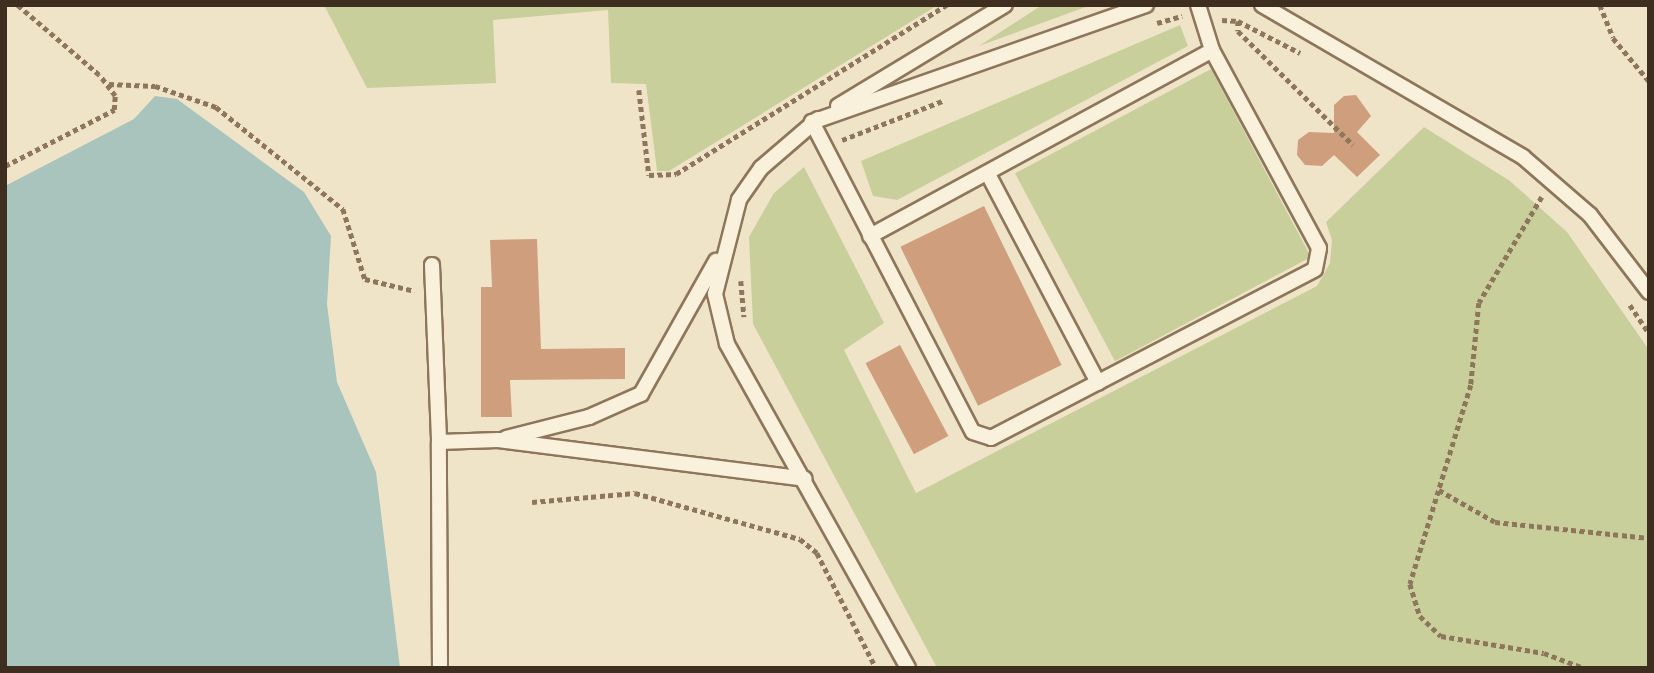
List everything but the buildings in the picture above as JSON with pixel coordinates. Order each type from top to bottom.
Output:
[{"type":"lane","points":[[498,440],[589,417],[640,394],[724,247],[747,189],[812,122],[1004,5]]},
{"type":"lane","points":[[812,122],[1146,5]]},
{"type":"lane","points":[[1262,5],[1523,156],[1590,215],[1649,292]]},
{"type":"lane","points":[[812,122],[973,432],[991,438],[1315,270],[1319,248],[1212,50],[1200,11]]},
{"type":"lane","points":[[870,236],[1212,50]]},
{"type":"lane","points":[[988,174],[1098,383]]},
{"type":"lane","points":[[724,247],[715,294],[727,344],[908,668]]},
{"type":"lane","points":[[432,265],[439,442],[440,668]]},
{"type":"lane","points":[[439,442],[498,440],[804,479]]},
{"type":"path","points":[[17,5],[109,84],[155,86],[216,107],[343,209],[365,279],[433,295]]},
{"type":"path","points":[[639,90],[649,175],[676,173],[946,5]]},
{"type":"path","points":[[1600,5],[1613,38],[1648,80]]},
{"type":"path","points":[[1153,24],[1177,15],[1200,11],[1238,21],[1310,59]]},
{"type":"path","points":[[1238,21],[1238,31],[1353,145]]},
{"type":"path","points":[[1648,80],[1649,74]]},
{"type":"path","points":[[5,166],[114,110],[109,84]]},
{"type":"path","points":[[826,149],[948,99]]},
{"type":"path","points":[[1552,182],[1479,303],[1471,385],[1410,584],[1420,616],[1441,636],[1544,653],[1584,668]]},
{"type":"path","points":[[1532,192],[1549,207]]},
{"type":"path","points":[[741,275],[744,324]]},
{"type":"path","points":[[1626,298],[1649,333]]},
{"type":"path","points":[[1439,490],[1495,522],[1649,538]]},
{"type":"path","points":[[532,502],[635,493],[800,539],[817,553],[876,668]]},
{"type":"green space","points":[[324,5],[938,5],[669,171],[657,171],[646,84],[611,83],[608,10],[493,20],[496,83],[367,88]]},
{"type":"green space","points":[[1042,5],[1091,5],[979,46]]},
{"type":"green space","points":[[1180,25],[1188,46],[897,200],[873,196],[861,161]]},
{"type":"green space","points":[[1211,69],[1311,257],[1115,361],[1015,173]]},
{"type":"green space","points":[[1424,127],[1510,181],[1567,232],[1649,350],[1649,668],[937,668],[753,324],[749,237],[774,193],[804,167],[884,323],[844,350],[916,493],[1317,286],[1330,263],[1332,240],[1326,222]]},
{"type":"water","points":[[155,96],[177,99],[304,192],[331,236],[327,304],[337,382],[376,472],[400,668],[5,668],[5,186],[134,119]]}]
